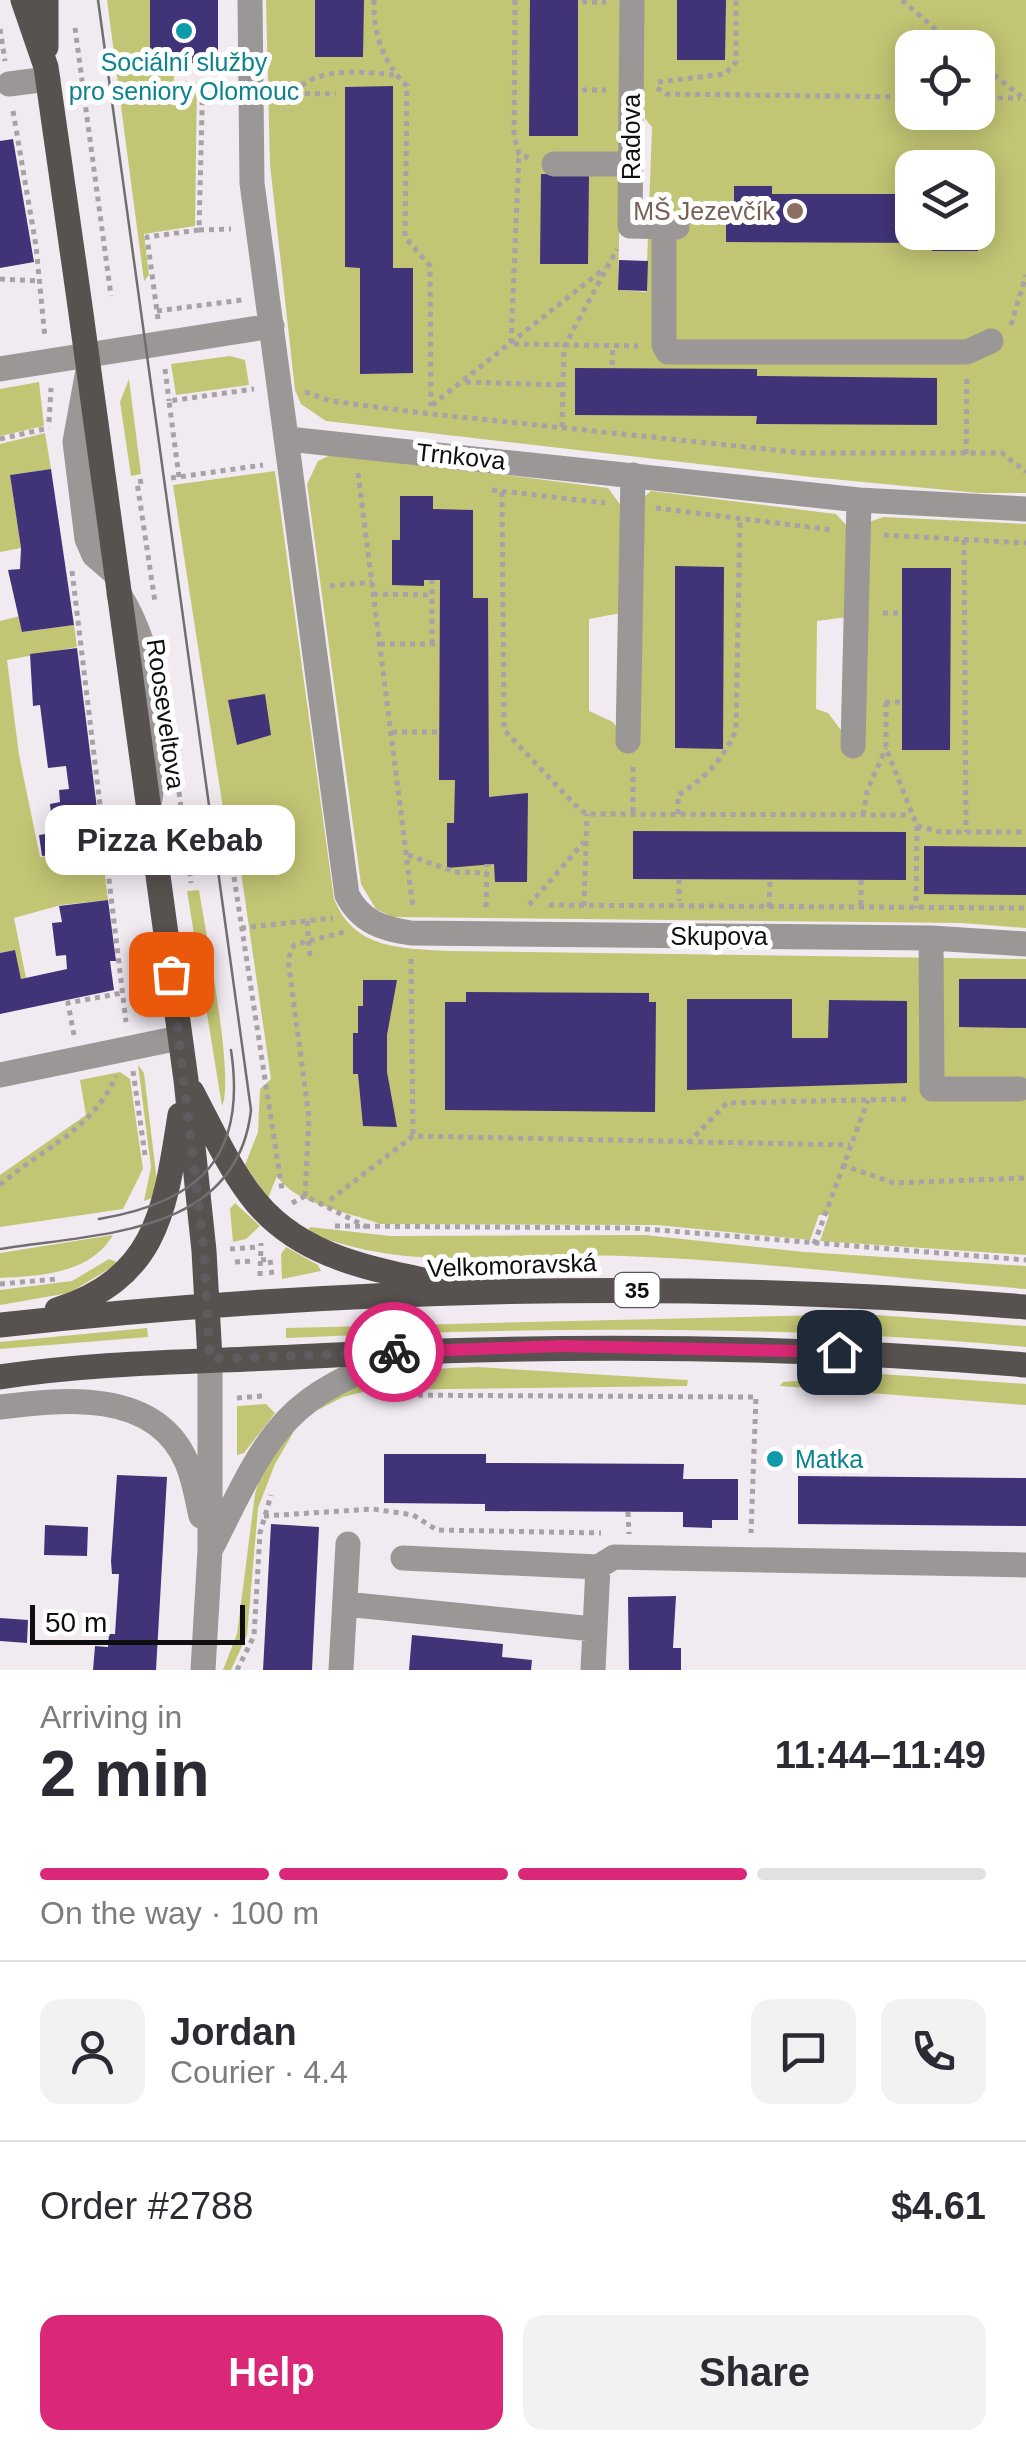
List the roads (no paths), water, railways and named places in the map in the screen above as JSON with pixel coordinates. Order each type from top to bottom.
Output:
[{"type":"main road","name":"Rooseveltova","points":[[23,0],[47,73]]},
{"type":"main road","name":"Rooseveltova","points":[[46,0],[47,73],[186,1080],[210,1359]]},
{"type":"main road","points":[[186,1080],[239,1179],[287,1232],[342,1260],[494,1295]]},
{"type":"main road","points":[[0,1324],[45,1314],[96,1294],[145,1251],[166,1202],[186,1080]]},
{"type":"main road","name":"Velkomoravská","points":[[0,1324],[207,1305],[717,1290],[1026,1307]]},
{"type":"main road","points":[[0,1376],[210,1359],[422,1350],[715,1347],[1026,1364]]},
{"type":"street","points":[[250,0],[252,183],[288,439]]},
{"type":"street","name":"Radova","points":[[623,1],[630,226],[670,227],[664,346],[668,352],[967,352],[991,340]]},
{"type":"street","points":[[9,84],[47,73]]},
{"type":"street","points":[[554,164],[630,164]]},
{"type":"street","points":[[0,369],[87,361],[272,326]]},
{"type":"street","name":"Trnkova","points":[[288,439],[859,500],[1026,509]]},
{"type":"street","name":"Skupova","points":[[288,439],[347,916],[393,931],[411,944],[930,938],[1026,944]]},
{"type":"street","points":[[628,741],[633,474]]},
{"type":"street","points":[[853,746],[859,500]]},
{"type":"street","points":[[930,938],[932,1089],[1019,1089]]},
{"type":"street","points":[[0,1075],[179,1038]]},
{"type":"street","points":[[210,1550],[267,1440],[296,1408],[353,1374],[422,1350]]},
{"type":"street","name":"Rooseveltova","points":[[203,1670],[210,1550],[210,1359]]},
{"type":"street","points":[[0,1406],[98,1402],[152,1421],[188,1464],[210,1550]]},
{"type":"street","points":[[341,1670],[348,1544]]},
{"type":"street","points":[[403,1558],[598,1567],[614,1557],[1026,1565]]},
{"type":"street","points":[[593,1670],[598,1567]]},
{"type":"street","points":[[345,1604],[593,1629]]},
{"type":"tram line","points":[[0,1249],[118,1231],[191,1206],[219,1183],[240,1152],[251,1110],[98,0]]},
{"type":"tram line","points":[[99,1219],[164,1200],[189,1186],[209,1168],[223,1146],[231,1119],[231,1050]]},
{"type":"place","name":"Sociální služby pro seniory Olomouc","points":[[184,31]]},
{"type":"place","name":"MŠ Jezevčík","points":[[795,211]]},
{"type":"place","name":"Pizza Kebab","points":[[171,974]]},
{"type":"place","name":"Matka","points":[[775,1459]]}]
